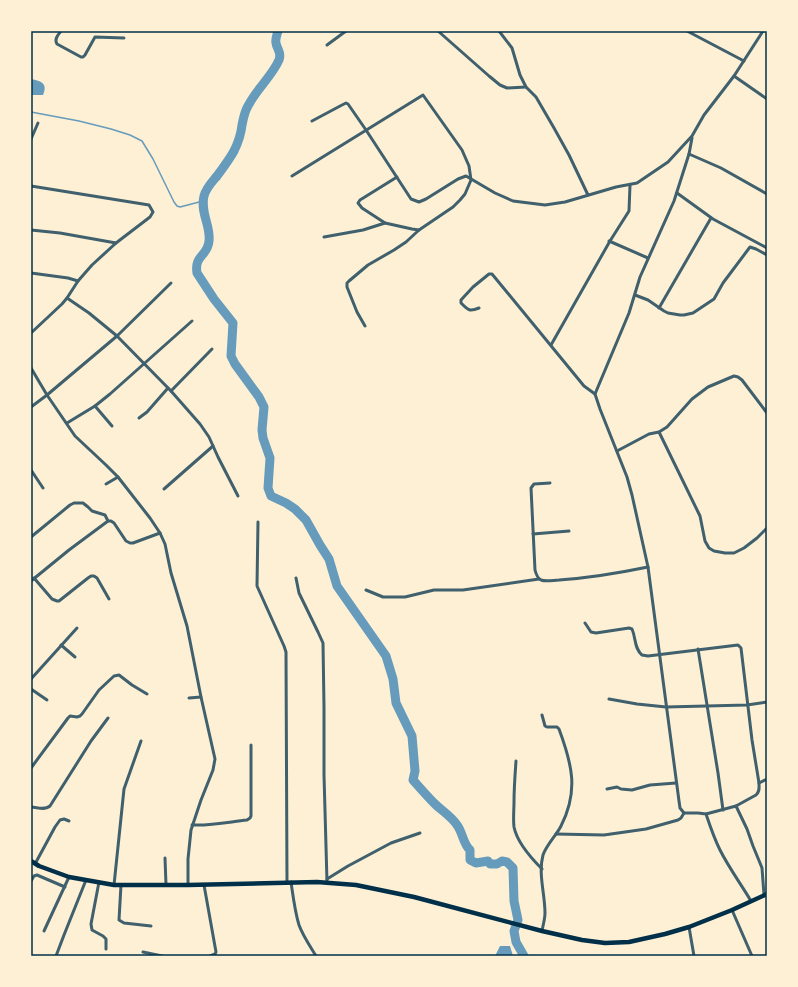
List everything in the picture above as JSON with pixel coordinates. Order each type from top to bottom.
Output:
[{"type":"highway","points":[[33,863],[69,877],[114,885],[204,885],[327,880],[414,897],[542,931],[582,940],[605,943],[629,942],[646,939],[689,927],[732,910],[765,894]]},
{"type":"street","points":[[61,31],[56,39],[57,44],[81,57],[85,55],[95,38],[124,38]]},
{"type":"street","points":[[327,45],[346,31]]},
{"type":"street","points":[[438,31],[500,85],[507,88],[526,87]]},
{"type":"street","points":[[499,31],[512,48],[520,75],[526,87],[536,97],[562,141],[588,195]]},
{"type":"street","points":[[687,31],[744,61]]},
{"type":"street","points":[[312,121],[346,103],[350,106],[411,199],[419,202],[462,176],[466,176],[495,193],[513,201],[545,205],[566,202],[616,187],[637,183],[668,162],[692,136],[704,115],[734,76],[763,31]]},
{"type":"street","points":[[734,76],[767,99]]},
{"type":"street","points":[[292,176],[424,95],[462,150],[469,166],[471,180],[465,194],[460,200],[419,230],[406,242],[368,265],[347,283],[347,287],[365,326]]},
{"type":"street","points":[[31,139],[38,123]]},
{"type":"street","points":[[595,394],[629,313],[640,276],[677,193],[689,154],[692,136]]},
{"type":"street","points":[[689,154],[725,170],[767,194]]},
{"type":"street","points":[[397,178],[358,202],[362,208],[385,223],[419,230]]},
{"type":"street","points":[[551,345],[610,241],[629,211],[630,185]]},
{"type":"street","points":[[31,186],[150,206],[153,212],[150,217],[116,243],[92,266],[78,280],[67,298],[31,333]]},
{"type":"street","points":[[677,193],[711,218],[767,248]]},
{"type":"street","points":[[659,308],[711,218]]},
{"type":"street","points":[[324,237],[363,230],[385,223]]},
{"type":"street","points":[[31,230],[116,243]]},
{"type":"street","points":[[610,241],[648,258]]},
{"type":"street","points":[[635,295],[648,300],[664,311],[680,315],[693,313],[714,299],[750,247],[767,255]]},
{"type":"street","points":[[31,273],[78,280]]},
{"type":"street","points":[[479,308],[469,310],[461,303],[461,300],[472,287],[489,274],[492,274],[584,386],[595,394],[627,477],[648,568],[676,783],[680,808],[684,813]]},
{"type":"street","points":[[31,407],[117,336],[171,283]]},
{"type":"street","points":[[67,298],[89,313],[117,336],[169,389],[207,432],[238,496]]},
{"type":"street","points":[[67,423],[95,406],[110,394],[192,321]]},
{"type":"street","points":[[140,418],[212,349]]},
{"type":"street","points":[[31,368],[47,395],[75,436],[118,477],[150,518],[165,544],[170,573],[187,626],[201,697],[215,755],[213,770],[192,825],[189,845],[188,885]]},
{"type":"street","points":[[617,451],[649,434],[659,432],[667,427],[692,399],[708,387],[734,376],[742,380],[767,413]]},
{"type":"street","points":[[95,406],[112,426]]},
{"type":"street","points":[[659,432],[700,516],[705,541],[709,548],[714,551],[734,553],[744,548],[767,528]]},
{"type":"street","points":[[164,489],[213,446]]},
{"type":"street","points":[[31,470],[43,488]]},
{"type":"street","points":[[106,484],[118,477]]},
{"type":"street","points":[[539,579],[536,576],[535,570],[531,488],[534,484],[550,483]]},
{"type":"street","points":[[31,537],[74,503],[82,503],[92,511],[105,515],[108,521],[114,523],[126,541],[130,543],[160,533]]},
{"type":"street","points":[[33,579],[108,521]]},
{"type":"street","points":[[258,522],[257,586],[286,652],[289,882],[300,926],[316,956]]},
{"type":"street","points":[[533,534],[569,531]]},
{"type":"street","points":[[366,590],[383,597],[406,597],[434,590],[463,590],[539,579],[543,581],[603,576],[648,568]]},
{"type":"street","points":[[31,573],[33,579],[52,599],[57,601],[60,601],[91,576],[97,578],[109,599]]},
{"type":"street","points":[[296,578],[299,593],[323,643],[324,775],[327,880]]},
{"type":"street","points":[[585,623],[591,632],[596,633],[629,628],[632,629],[637,649],[642,656],[698,649],[739,646],[759,783],[758,792],[736,806],[723,810],[706,814],[684,813]]},
{"type":"street","points":[[31,679],[77,628]]},
{"type":"street","points":[[61,645],[75,657]]},
{"type":"street","points":[[698,649],[723,810]]},
{"type":"street","points":[[31,768],[68,718],[70,716],[77,717],[82,714],[99,690],[114,676],[119,675],[147,694]]},
{"type":"street","points":[[31,689],[48,700]]},
{"type":"street","points":[[189,698],[201,697]]},
{"type":"street","points":[[609,699],[666,707],[748,705],[767,702]]},
{"type":"street","points":[[542,715],[545,726],[557,727],[559,729],[567,752],[573,782],[568,811],[543,856],[542,869],[545,914],[542,931]]},
{"type":"street","points":[[31,807],[45,809],[50,806],[108,718]]},
{"type":"street","points":[[114,885],[124,789],[141,741]]},
{"type":"street","points":[[192,825],[217,824],[247,820],[250,818],[251,745]]},
{"type":"street","points":[[516,761],[514,827],[518,837],[533,861],[542,869]]},
{"type":"street","points":[[759,783],[767,779]]},
{"type":"street","points":[[607,789],[617,787],[632,790],[650,784],[676,783]]},
{"type":"street","points":[[736,806],[747,829],[762,868],[765,894]]},
{"type":"street","points":[[556,834],[604,835],[646,829],[678,820],[684,813]]},
{"type":"street","points":[[706,814],[720,849],[731,870],[751,901]]},
{"type":"street","points":[[33,863],[60,820],[64,819],[69,821]]},
{"type":"street","points":[[327,880],[348,866],[391,843],[420,833]]},
{"type":"street","points":[[165,858],[166,885]]},
{"type":"street","points":[[31,882],[34,876],[37,875],[65,887]]},
{"type":"street","points":[[44,931],[69,877]]},
{"type":"street","points":[[56,956],[86,880]]},
{"type":"street","points":[[99,882],[91,924],[92,930],[106,939],[106,949]]},
{"type":"street","points":[[121,885],[119,920],[124,923],[151,926]]},
{"type":"street","points":[[204,885],[216,952],[210,956]]},
{"type":"street","points":[[732,910],[752,956]]},
{"type":"street","points":[[689,927],[694,956]]},
{"type":"street","points":[[142,952],[162,956]]},
{"type":"water","points":[[31,79],[43,83],[45,88],[43,95],[31,95]]},
{"type":"water","points":[[500,946],[510,946],[513,956],[495,956]]},
{"type":"waterway","points":[[278,31],[276,42],[280,57],[276,67],[249,103],[234,151],[224,167],[209,185],[205,193],[203,208],[209,241],[206,250],[197,263],[197,273],[214,299],[233,323],[231,356],[235,364],[259,397],[264,407],[262,430],[263,438],[270,458],[268,488],[271,496],[295,509],[306,520],[329,559],[337,586],[386,656],[393,679],[396,703],[412,736],[415,771],[413,780],[457,825],[466,845],[470,850],[470,860],[476,863],[488,861],[490,864],[497,864],[502,861],[507,862],[513,868],[514,901],[518,920],[514,931],[516,942],[524,956]]},
{"type":"waterway","points":[[31,112],[111,129],[130,135],[142,141],[177,206],[180,207],[203,201]]}]
